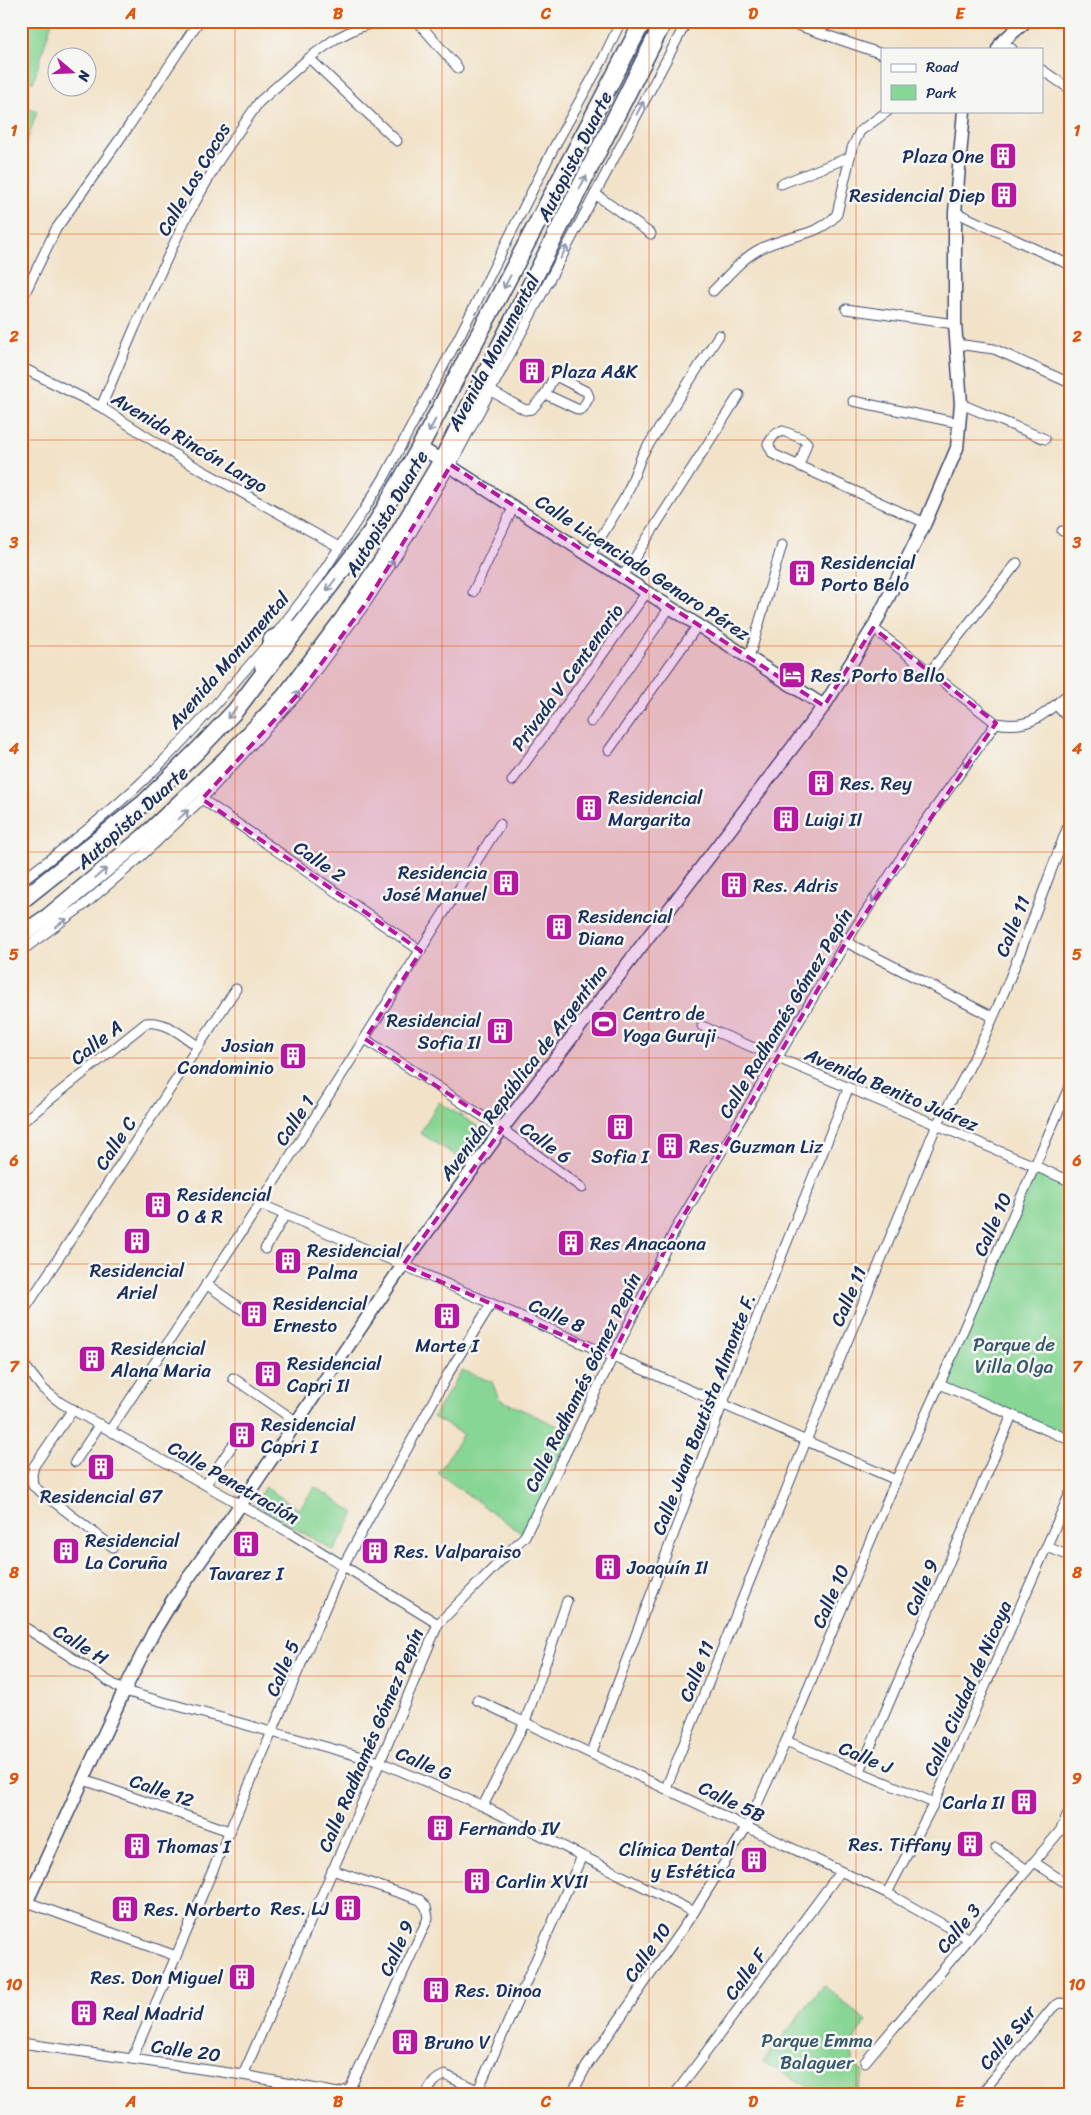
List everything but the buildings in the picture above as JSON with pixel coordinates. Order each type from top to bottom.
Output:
[{"type":"highway","name":"Autopista Duarte","points":[[21,901],[144,803],[235,710],[371,532],[420,447],[642,21]]},
{"type":"highway","name":"Autopista Duarte","points":[[21,935],[49,916],[144,837],[225,760],[285,696],[343,619],[447,462],[664,21]]},
{"type":"highway","points":[[259,678],[272,639],[298,627]]},
{"type":"main road","points":[[1004,47],[1026,21]]},
{"type":"main road","name":"Avenida República de Argentina","points":[[21,1914],[124,1691],[154,1631],[403,1265],[502,1129],[824,706],[873,628],[925,523],[957,448],[961,404],[955,324],[955,212],[964,112]]},
{"type":"main road","name":"Calle Licenciado Genaro Pérez","points":[[420,447],[447,462],[824,706]]},
{"type":"street","points":[[21,301],[56,229],[129,126],[199,21]]},
{"type":"street","name":"Calle Los Cocos","points":[[100,406],[185,220],[219,160],[259,102],[309,58],[335,39],[377,21]]},
{"type":"street","points":[[417,21],[458,68]]},
{"type":"street","name":"Avenida Monumental","points":[[21,881],[94,825],[146,778],[223,696],[272,639],[339,547],[364,510],[407,436],[553,149],[621,21]]},
{"type":"street","name":"Avenida Monumental","points":[[21,951],[84,906],[202,798],[301,691],[366,603],[412,532],[447,462],[490,391],[686,21]]},
{"type":"street","points":[[791,23],[881,54]]},
{"type":"street","points":[[309,58],[397,141]]},
{"type":"street","points":[[1044,71],[1070,89]]},
{"type":"street","points":[[713,290],[762,247],[819,228],[831,222],[837,214],[850,157],[860,131],[887,112]]},
{"type":"street","points":[[781,184],[850,157]]},
{"type":"street","points":[[595,194],[651,234]]},
{"type":"street","points":[[955,212],[1070,265]]},
{"type":"street","points":[[846,309],[955,324]]},
{"type":"street","points":[[590,555],[627,494],[642,456],[719,335]]},
{"type":"street","points":[[956,344],[994,350],[1070,383]]},
{"type":"street","name":"Avenida Rincón Largo","points":[[21,367],[100,406],[180,458],[339,547]]},
{"type":"street","points":[[490,391],[525,410],[532,409],[545,394],[553,379],[558,377],[587,392],[589,396],[583,408],[579,410],[545,394]]},
{"type":"street","points":[[623,576],[738,395]]},
{"type":"street","points":[[853,401],[960,423]]},
{"type":"street","points":[[961,404],[1045,438]]},
{"type":"street","points":[[799,466],[807,443],[803,439],[783,431],[775,434],[768,444],[774,454],[799,466],[925,523]]},
{"type":"street","points":[[473,592],[514,506]]},
{"type":"street","points":[[749,658],[782,545]]},
{"type":"street","points":[[929,673],[1017,563]]},
{"type":"street","name":"Privada V Centenario","points":[[512,781],[647,592]]},
{"type":"street","points":[[591,722],[670,607]]},
{"type":"street","points":[[609,750],[698,625]]},
{"type":"street","points":[[873,628],[996,723],[1008,725],[1023,724],[1038,719],[1070,692]]},
{"type":"street","points":[[1056,705],[1070,720]]},
{"type":"street","name":"Calle Radhamés Gómez Pepín","points":[[243,2075],[380,1762],[438,1624],[525,1536],[675,1230],[846,942],[920,829],[996,723]]},
{"type":"street","name":"Calle 2","points":[[202,798],[421,951]]},
{"type":"street","name":"Calle 11","points":[[666,1788],[806,1441],[937,1124],[961,1086],[993,1017],[1070,821]]},
{"type":"street","name":"Calle 1","points":[[110,1430],[260,1204],[500,824]]},
{"type":"street","points":[[846,942],[993,1017]]},
{"type":"street","name":"Calle C","points":[[21,1315],[236,989]]},
{"type":"street","name":"Calle A","points":[[21,1123],[146,1023],[154,1022],[165,1025],[198,1046]]},
{"type":"street","name":"Avenida Benito Juárez","points":[[702,1026],[1070,1181]]},
{"type":"street","name":"Calle 6","points":[[365,1039],[502,1129],[582,1188]]},
{"type":"street","name":"Calle 10","points":[[572,2094],[586,2067],[694,1912],[747,1826],[786,1740],[896,1480],[940,1384],[1070,1085]]},
{"type":"street","name":"Calle Juan Bautista Almonte F.","points":[[592,1752],[722,1405],[848,1089]]},
{"type":"street","name":"Calle 8","points":[[260,1204],[896,1480]]},
{"type":"street","points":[[265,1249],[285,1215]]},
{"type":"street","points":[[206,1284],[243,1310]]},
{"type":"street","name":"Calle 5","points":[[132,2059],[343,1566],[448,1374],[491,1304]]},
{"type":"street","name":"Calle Penetración","points":[[21,1361],[43,1389],[73,1409],[241,1504],[438,1624]]},
{"type":"street","points":[[233,1378],[297,1422]]},
{"type":"street","points":[[940,1384],[1070,1440]]},
{"type":"street","points":[[73,1409],[34,1466],[32,1475],[33,1486],[113,1547]]},
{"type":"street","name":"Calle 9","points":[[860,1772],[1012,1415]]},
{"type":"street","points":[[75,1462],[100,1424]]},
{"type":"street","points":[[206,1484],[232,1446]]},
{"type":"street","name":"Calle Ciudad de Nicoya","points":[[888,1893],[934,1804],[1070,1493]]},
{"type":"street","points":[[1048,1547],[1070,1556]]},
{"type":"street","points":[[484,1806],[525,1722],[567,1601]]},
{"type":"street","name":"Calle H","points":[[21,1626],[124,1691]]},
{"type":"street","name":"Calle G","points":[[124,1691],[380,1762],[484,1806],[694,1912]]},
{"type":"street","name":"Calle 5B","points":[[478,1700],[592,1752],[840,1872],[888,1893],[969,1939]]},
{"type":"street","name":"Calle J","points":[[786,1740],[934,1804]]},
{"type":"street","name":"Calle 12","points":[[84,1780],[229,1831]]},
{"type":"street","name":"Calle 3","points":[[865,2062],[1060,1831],[1070,1810]]},
{"type":"street","points":[[996,1848],[1028,1870]]},
{"type":"street","points":[[427,2094],[430,2086],[436,2079],[445,2075],[482,2092],[582,1856]]},
{"type":"street","points":[[1034,1862],[1070,1886]]},
{"type":"street","name":"Calle 9","points":[[332,1870],[420,1900],[426,1908],[428,1918],[350,2089],[345,2092]]},
{"type":"street","name":"Calle F","points":[[675,2094],[840,1872]]},
{"type":"street","points":[[27,1902],[176,1956]]},
{"type":"street","name":"Calle Sur","points":[[981,2094],[1053,2007],[1060,2003],[1070,2004]]},
{"type":"street","name":"Calle 20","points":[[21,2043],[243,2075],[338,2093],[345,2092]]},
{"type":"highlighted area","points":[[451,465],[824,706],[873,628],[996,723],[846,942],[675,1230],[612,1357],[403,1265],[502,1129],[365,1039],[421,951],[202,799],[301,691],[366,603]]},
{"type":"green space","points":[[21,21],[52,21],[33,83],[21,79]]},
{"type":"green space","points":[[21,107],[37,111],[21,160]]},
{"type":"green space","points":[[439,1102],[491,1135],[471,1165],[420,1133]]},
{"type":"green space","name":"Parque de Villa Olga","points":[[1035,1167],[1070,1181],[1070,1440],[940,1384]]},
{"type":"green space","points":[[462,1370],[492,1382],[499,1399],[575,1434],[525,1536],[438,1473],[463,1434],[433,1417]]},
{"type":"green space","points":[[265,1487],[299,1509],[315,1487],[355,1513],[334,1551],[254,1504]]},
{"type":"green space","name":"Parque Emma Balaguer","points":[[823,1985],[867,2021],[854,2041],[851,2053],[856,2066],[864,2073],[856,2094],[821,2094],[763,2062]]},
{"type":"place","name":"Plaza One","points":[[1003,156]]},
{"type":"place","name":"Residencial Diep","points":[[1004,195]]},
{"type":"place","name":"Plaza A&K","points":[[532,371]]},
{"type":"place","name":"Residencial Porto Belo","points":[[802,573]]},
{"type":"place","name":"Res. Porto Bello","points":[[792,675]]},
{"type":"place","name":"Res. Rey","points":[[821,783]]},
{"type":"place","name":"Residencial Margarita","points":[[589,808]]},
{"type":"place","name":"Luigi II","points":[[786,819]]},
{"type":"place","name":"Residencia José Manuel","points":[[506,883]]},
{"type":"place","name":"Res. Adris","points":[[734,885]]},
{"type":"place","name":"Residencial Diana","points":[[559,927]]},
{"type":"place","name":"Centro de Yoga Guruji","points":[[604,1024]]},
{"type":"place","name":"Residencial Sofia II","points":[[500,1031]]},
{"type":"place","name":"Josian Condominio","points":[[293,1056]]},
{"type":"place","name":"Sofia I","points":[[620,1127]]},
{"type":"place","name":"Res. Guzman Liz","points":[[670,1146]]},
{"type":"place","name":"Residencial O & R","points":[[158,1205]]},
{"type":"place","name":"Residencial Ariel","points":[[137,1241]]},
{"type":"place","name":"Res Anacaona","points":[[571,1243]]},
{"type":"place","name":"Residencial Palma","points":[[288,1261]]},
{"type":"place","name":"Residencial Ernesto","points":[[254,1314]]},
{"type":"place","name":"Marte I","points":[[447,1316]]},
{"type":"place","name":"Residencial Alana Maria","points":[[92,1359]]},
{"type":"place","name":"Residencial Capri II","points":[[268,1374]]},
{"type":"place","name":"Residencial Capri I","points":[[242,1435]]},
{"type":"place","name":"Residencial G7","points":[[101,1467]]},
{"type":"place","name":"Tavarez I","points":[[246,1544]]},
{"type":"place","name":"Residencial La Coruña","points":[[66,1551]]},
{"type":"place","name":"Res. Valparaiso","points":[[375,1551]]},
{"type":"place","name":"Joaquín II","points":[[608,1567]]},
{"type":"place","name":"Carla II","points":[[1024,1802]]},
{"type":"place","name":"Fernando IV","points":[[440,1828]]},
{"type":"place","name":"Res. Tiffany","points":[[970,1844]]},
{"type":"place","name":"Thomas I","points":[[137,1846]]},
{"type":"place","name":"Clínica Dental y Estética","points":[[754,1860]]},
{"type":"place","name":"Carlin XVII","points":[[477,1881]]},
{"type":"place","name":"Res. LJ","points":[[348,1908]]},
{"type":"place","name":"Res. Norberto","points":[[125,1909]]},
{"type":"place","name":"Res. Don Miguel","points":[[242,1977]]},
{"type":"place","name":"Res. Dinoa","points":[[436,1990]]},
{"type":"place","name":"Real Madrid","points":[[84,2013]]},
{"type":"place","name":"Bruno V","points":[[405,2042]]}]
